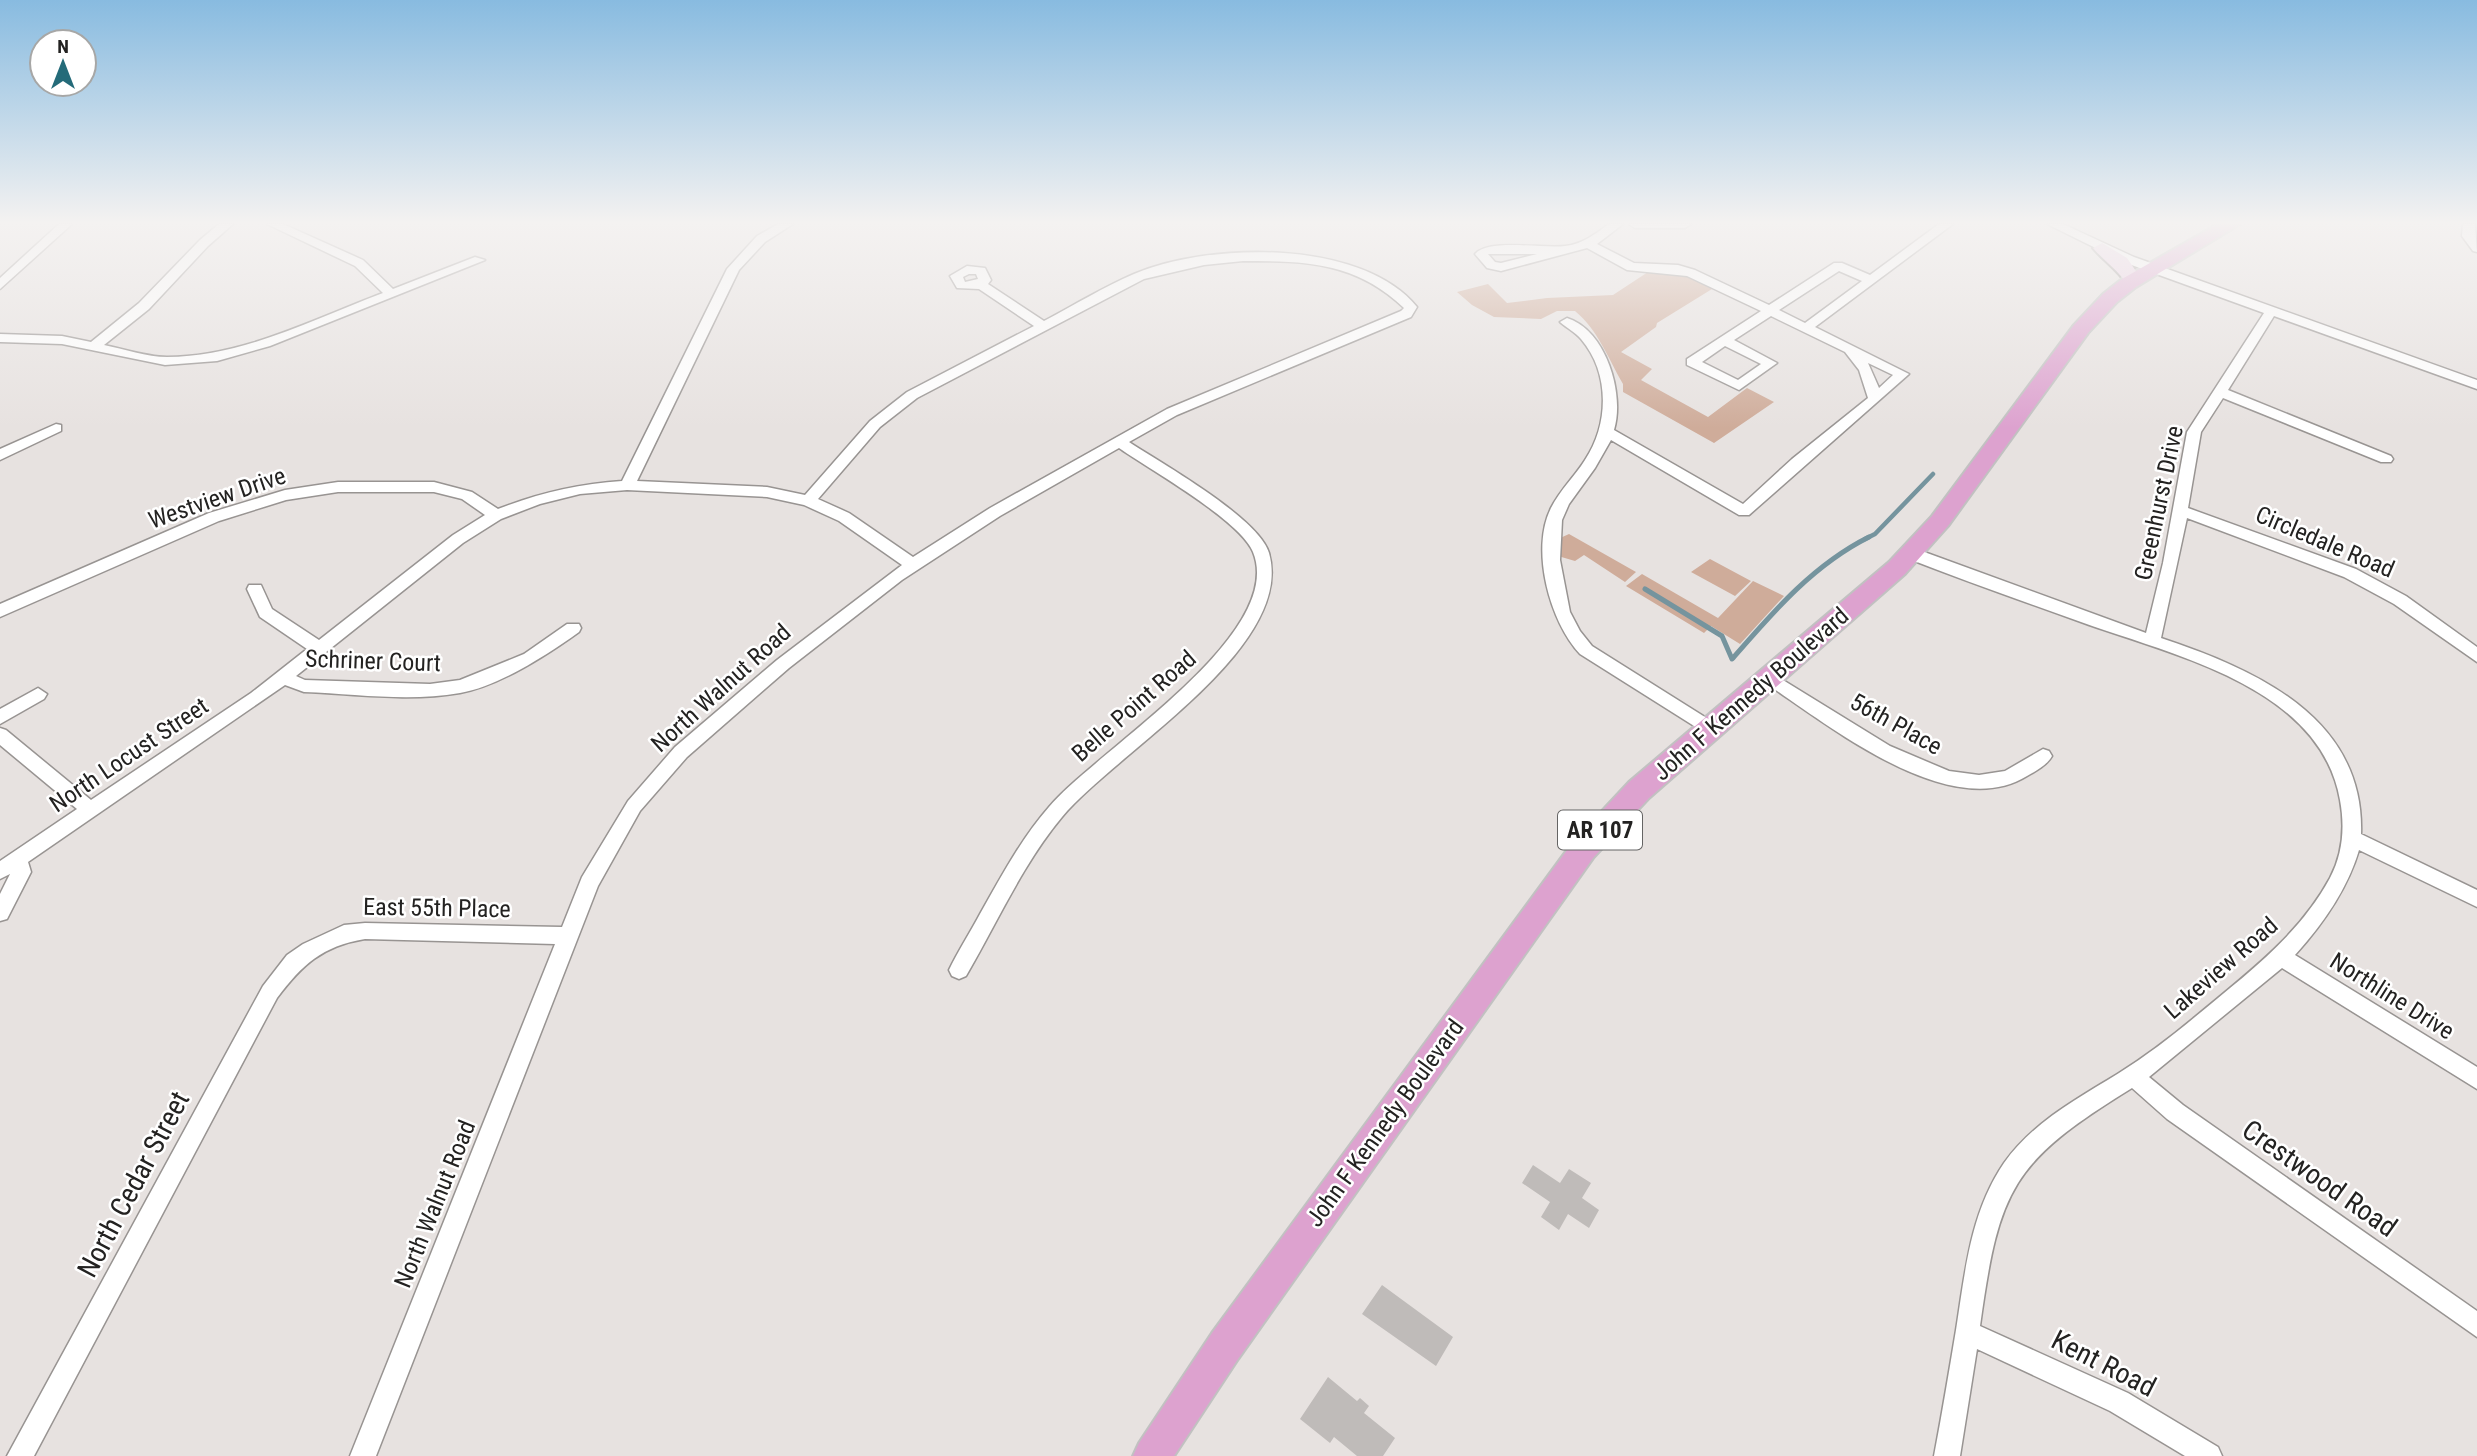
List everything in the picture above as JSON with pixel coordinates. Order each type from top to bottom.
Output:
[{"type":"main road","name":"John F Kennedy Boulevard","points":[[1152,1456],[1225,1346],[1564,872],[1639,790],[1910,553],[1940,521],[2094,313],[2121,292]]},
{"type":"street","points":[[94,346],[157,292]]},
{"type":"street","points":[[0,338],[50,339],[165,361],[217,357],[265,343],[396,292]]},
{"type":"street","points":[[627,485],[722,292]]},
{"type":"street","points":[[808,501],[857,443],[893,409],[936,381],[1043,326],[992,292]]},
{"type":"street","name":"North Walnut Road","points":[[1043,326],[1109,292]]},
{"type":"street","name":"North Walnut Road","points":[[363,1456],[589,883],[634,806],[681,752],[833,623],[912,565],[995,512],[1119,442],[1217,391],[1406,314],[1411,307],[1391,292]]},
{"type":"street","points":[[1608,432],[1744,511],[1797,462],[1902,374],[1730,292]]},
{"type":"street","points":[[1723,340],[1770,363],[1738,386],[1692,362],[1723,340],[1798,292]]},
{"type":"street","points":[[1805,328],[1855,292]]},
{"type":"street","points":[[2208,292],[2272,310],[2477,385]]},
{"type":"street","name":"Greenhurst Drive","points":[[2152,641],[2171,563],[2194,432],[2272,310]]},
{"type":"street","points":[[1567,322],[1580,328],[1591,341],[1610,385],[1613,403],[1608,432],[1585,472],[1562,501],[1554,521],[1553,561],[1561,611],[1575,638],[1587,650],[1710,729]]},
{"type":"street","points":[[1850,349],[1866,369],[1875,399]]},
{"type":"street","points":[[2218,391],[2386,458]]},
{"type":"street","points":[[0,455],[56,428]]},
{"type":"street","name":"Belle Point Road","points":[[959,970],[1056,810],[1085,780],[1214,669],[1236,641],[1263,597],[1266,567],[1261,552],[1245,530],[1119,442]]},
{"type":"street","points":[[255,589],[266,613],[321,650],[458,539],[496,515],[559,493],[627,485],[736,488],[808,501],[857,524],[912,565]]},
{"type":"street","name":"Westview Drive","points":[[0,611],[214,517],[285,495],[338,487],[434,487],[467,495],[496,515]]},
{"type":"street","name":"Circledale Road","points":[[2180,510],[2350,573],[2400,600],[2477,656]]},
{"type":"street","name":"Lakeview Road","points":[[1910,553],[2247,677],[2283,699],[2311,725],[2340,771],[2350,805],[2352,838],[2345,867],[2325,903],[2279,957],[2251,984],[2133,1076],[2066,1115],[2035,1142],[2012,1170],[1988,1222],[1947,1456]]},
{"type":"street","name":"Schriner Court","points":[[284,678],[304,686],[451,688],[501,672],[573,628]]},
{"type":"street","name":"North Locust Street","points":[[0,871],[321,650]]},
{"type":"street","name":"56th Place","points":[[1770,678],[1898,759],[1938,775],[1974,781],[2007,778],[2043,756]]},
{"type":"street","points":[[0,718],[38,694]]},
{"type":"street","points":[[0,735],[91,810]]},
{"type":"street","points":[[2352,838],[2477,899]]},
{"type":"street","points":[[0,913],[21,872],[17,859]]},
{"type":"street","name":"East 55th Place","points":[[310,950],[344,934],[365,931],[567,936]]},
{"type":"street","name":"North Cedar Street","points":[[20,1456],[270,992],[281,976],[310,950]]},
{"type":"street","name":"Northline Drive","points":[[2279,957],[2477,1079]]},
{"type":"street","name":"Crestwood Road","points":[[2133,1076],[2175,1112],[2477,1325]]},
{"type":"street","name":"Kent Road","points":[[1967,1332],[2107,1396],[2209,1456]]},
{"type":"shaded area","points":[[1457,292],[1496,292],[1507,303],[1613,295],[1618,292],[1707,292],[1657,323],[1656,327],[1621,352],[1652,369],[1641,380],[1708,417],[1747,388],[1774,402],[1714,443],[1623,392],[1623,384],[1602,345],[1575,311],[1557,311],[1541,319],[1494,317],[1472,305]]},
{"type":"shaded area","points":[[1569,534],[1636,572],[1625,582],[1584,555],[1575,561],[1558,556],[1558,539]]},
{"type":"shaded area","points":[[1710,559],[1751,581],[1735,596],[1691,572]]},
{"type":"shaded area","points":[[1642,574],[1718,618],[1753,581],[1784,596],[1740,644],[1711,626],[1704,633],[1626,586]]},
{"type":"building","points":[[1533,1165],[1560,1183],[1569,1169],[1591,1183],[1582,1198],[1599,1210],[1589,1228],[1568,1214],[1559,1230],[1541,1217],[1550,1202],[1522,1183]]},
{"type":"building","points":[[1382,1285],[1453,1337],[1436,1366],[1362,1314]]},
{"type":"building","points":[[1328,1377],[1357,1401],[1360,1398],[1369,1406],[1364,1413],[1395,1438],[1383,1456],[1357,1456],[1334,1437],[1330,1443],[1300,1419]]},
{"type":"waterway","points":[[1869,537],[1933,474]]},
{"type":"waterway","points":[[1733,658],[1812,575],[1869,537]]},
{"type":"waterway","points":[[1865,539],[1869,537]]},
{"type":"waterway","points":[[1645,589],[1722,636],[1732,659]]}]
